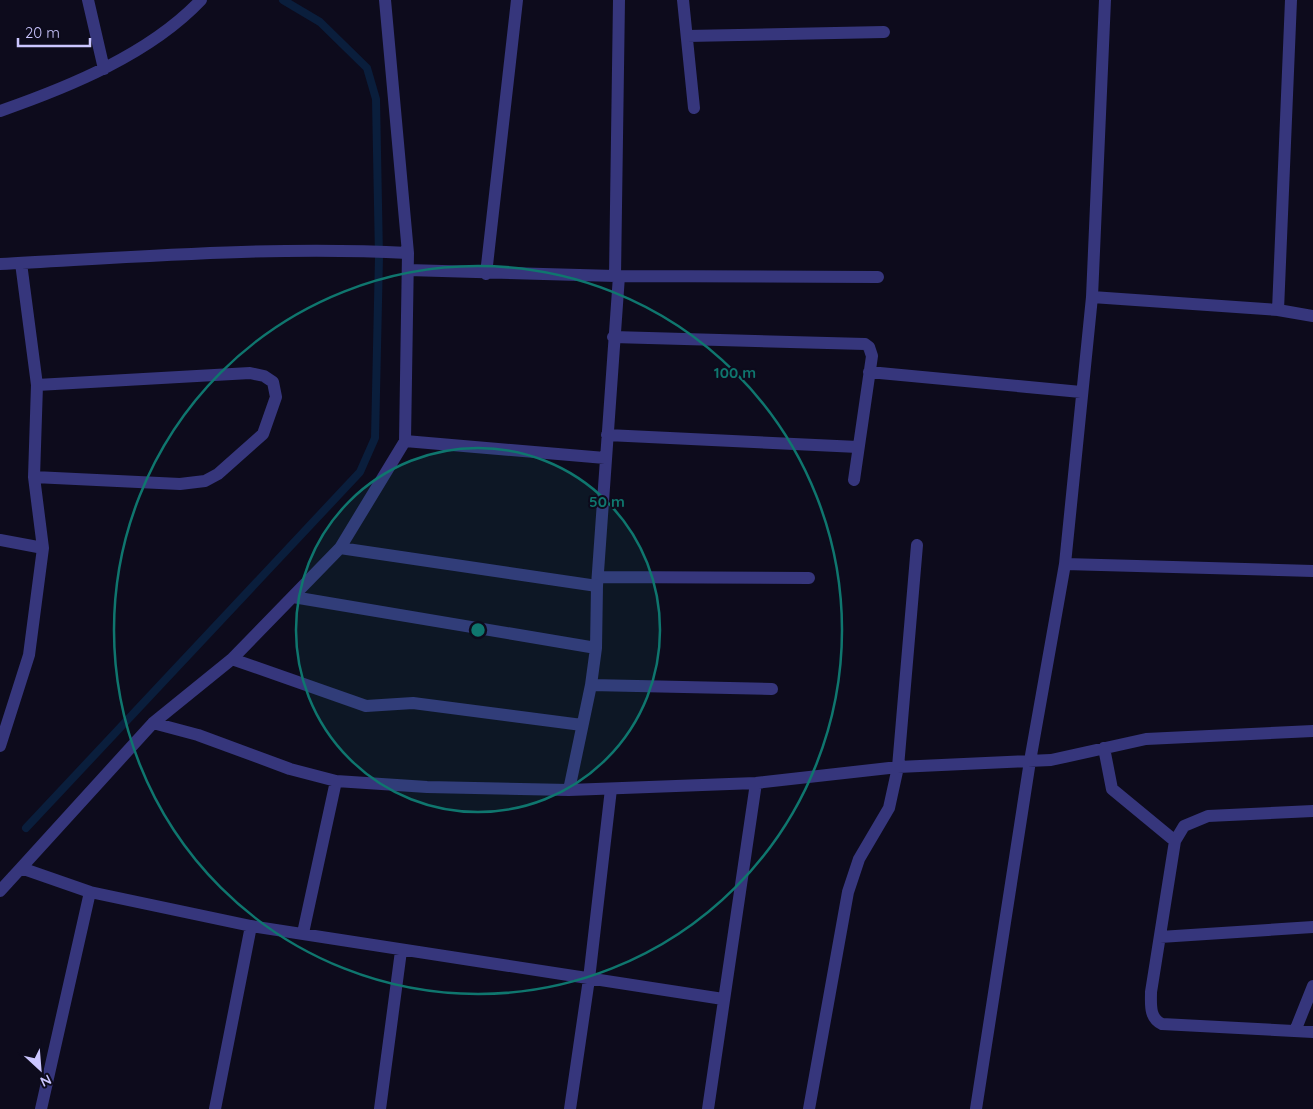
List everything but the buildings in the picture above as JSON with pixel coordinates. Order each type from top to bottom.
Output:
[{"type":"street","points":[[88,0],[104,68]]},
{"type":"street","points":[[0,111],[104,68],[182,18],[201,0]]},
{"type":"street","points":[[0,891],[153,723],[232,659],[340,548],[405,441],[408,253],[386,0]]},
{"type":"street","points":[[486,274],[517,0]]},
{"type":"street","points":[[569,790],[591,685],[596,648],[605,458],[617,276],[620,0]]},
{"type":"street","points":[[683,0],[694,108]]},
{"type":"street","points":[[976,1109],[1030,761],[1065,564],[1092,297],[1105,0]]},
{"type":"street","points":[[1278,310],[1290,0]]},
{"type":"street","points":[[687,36],[884,32]]},
{"type":"street","points":[[0,264],[220,253],[367,251],[408,253]]},
{"type":"street","points":[[1,739],[29,655],[43,548],[34,476],[37,385],[21,263]]},
{"type":"street","points":[[408,270],[486,274],[617,276],[878,276]]},
{"type":"street","points":[[1092,297],[1278,310],[1313,316]]},
{"type":"street","points":[[613,337],[865,344],[871,351],[854,480]]},
{"type":"street","points":[[869,372],[1081,392]]},
{"type":"street","points":[[34,476],[180,484],[205,481],[218,474],[263,434],[276,397],[273,382],[264,376],[250,373],[37,385]]},
{"type":"street","points":[[607,435],[858,447]]},
{"type":"street","points":[[405,441],[605,458]]},
{"type":"street","points":[[0,540],[43,548]]},
{"type":"street","points":[[809,1109],[848,892],[859,859],[889,808],[898,767],[917,545]]},
{"type":"street","points":[[340,548],[598,582],[809,578]]},
{"type":"street","points":[[1065,564],[1313,571]]},
{"type":"street","points":[[293,597],[596,648]]},
{"type":"street","points":[[232,659],[366,706],[413,703],[582,726]]},
{"type":"street","points":[[591,685],[772,688]]},
{"type":"street","points":[[153,723],[198,736],[290,769],[336,781],[427,787],[569,790],[756,784],[898,767],[1051,760],[1146,739],[1313,730]]},
{"type":"street","points":[[1104,748],[1112,789],[1175,841]]},
{"type":"street","points":[[303,933],[336,781]]},
{"type":"street","points":[[708,1109],[756,784]]},
{"type":"street","points":[[570,1109],[611,789]]},
{"type":"street","points":[[1313,811],[1208,816],[1184,826],[1175,841],[1151,992],[1152,1008],[1156,1021],[1168,1025],[1313,1032]]},
{"type":"street","points":[[21,868],[90,892],[251,926],[303,933],[401,951],[723,999]]},
{"type":"street","points":[[41,1109],[90,892]]},
{"type":"street","points":[[215,1109],[251,926]]},
{"type":"street","points":[[1160,937],[1313,927]]},
{"type":"street","points":[[380,1109],[401,951]]},
{"type":"street","points":[[1295,1031],[1313,986]]},
{"type":"waterway","points":[[26,828],[360,472],[375,438],[379,257],[376,99],[367,68],[320,22],[283,0]]}]
